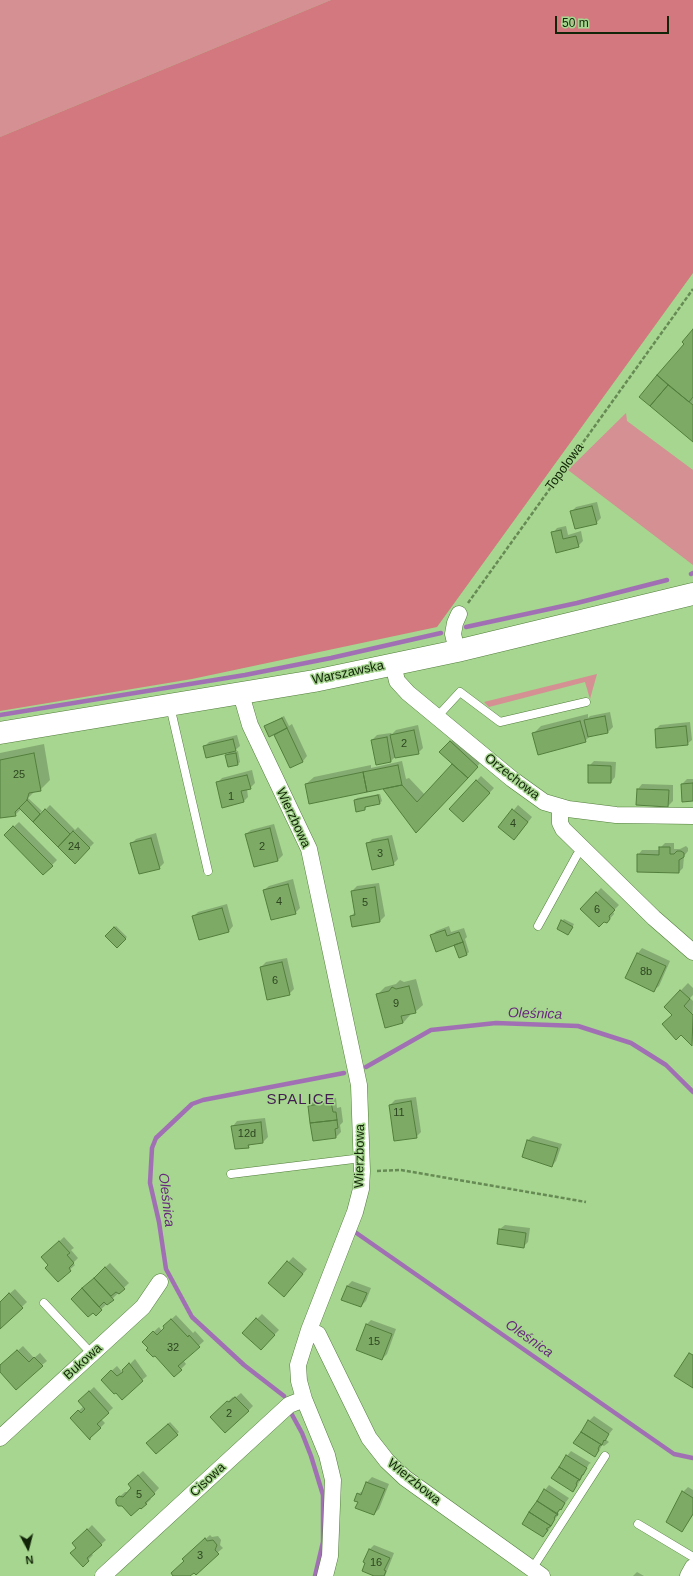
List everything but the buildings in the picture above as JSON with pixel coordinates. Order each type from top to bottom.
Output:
[{"type":"main road","name":"Warszawska","points":[[0,733],[241,694],[393,664],[456,651],[693,594]]},
{"type":"street","points":[[456,651],[453,634],[454,624],[459,614]]},
{"type":"street","name":"Orzechowa","points":[[393,664],[397,681],[408,693],[512,779],[544,802],[560,807],[616,815],[693,816]]},
{"type":"street","name":"Wierzbowa","points":[[241,694],[250,725],[308,849],[359,1085],[362,1164],[361,1189],[355,1212],[309,1330],[318,1334],[369,1438],[386,1461],[405,1478],[537,1573]]},
{"type":"street","points":[[560,807],[561,825],[654,918],[693,952]]},
{"type":"street","name":"Bukowa","points":[[0,1438],[144,1307],[160,1282]]},
{"type":"street","points":[[309,1330],[298,1364],[298,1381],[327,1455],[333,1480],[330,1556],[325,1576]]},
{"type":"street","name":"Cisowa","points":[[114,1572],[289,1405],[304,1399]]},
{"type":"street","points":[[688,1576],[693,1567]]},
{"type":"lane","points":[[437,718],[460,692],[500,722],[586,702]]},
{"type":"lane","points":[[170,705],[208,871]]},
{"type":"lane","points":[[538,926],[577,855],[583,848]]},
{"type":"lane","points":[[231,1174],[362,1164]]},
{"type":"lane","points":[[44,1303],[92,1354]]},
{"type":"lane","points":[[537,1573],[605,1456]]},
{"type":"lane","points":[[638,1524],[693,1557]]},
{"type":"path","name":"Topolowa","points":[[459,614],[693,288]]},
{"type":"path","points":[[362,1164],[586,1202]]},
{"type":"shaded area","points":[[0,0],[331,0],[0,137]]},
{"type":"shaded area","points":[[331,0],[693,0],[693,273],[437,627],[192,679],[0,711],[0,137]]},
{"type":"shaded area","points":[[626,413],[627,421],[693,470],[693,565],[568,470]]},
{"type":"shaded area","points":[[597,674],[590,699],[585,682],[489,707],[484,702]]},
{"type":"waterway","points":[[466,627],[577,603],[667,580]]},
{"type":"waterway","points":[[0,715],[245,675],[331,658],[441,633]]},
{"type":"waterway","name":"Oleśnica","points":[[366,1067],[431,1030],[496,1023],[578,1026],[631,1043],[666,1065],[693,1092]]},
{"type":"waterway","name":"Oleśnica","points":[[284,1396],[244,1365],[192,1317],[166,1269],[159,1222],[150,1183],[152,1148],[156,1138],[192,1104],[203,1100],[344,1073]]},
{"type":"waterway","name":"Oleśnica","points":[[355,1232],[674,1454],[693,1458]]},
{"type":"waterway","name":"Oleśnica","points":[[290,1411],[302,1433],[323,1495],[323,1542],[315,1576]]},
{"type":"district","name":"SPALICE","points":[[301,1100]]}]
